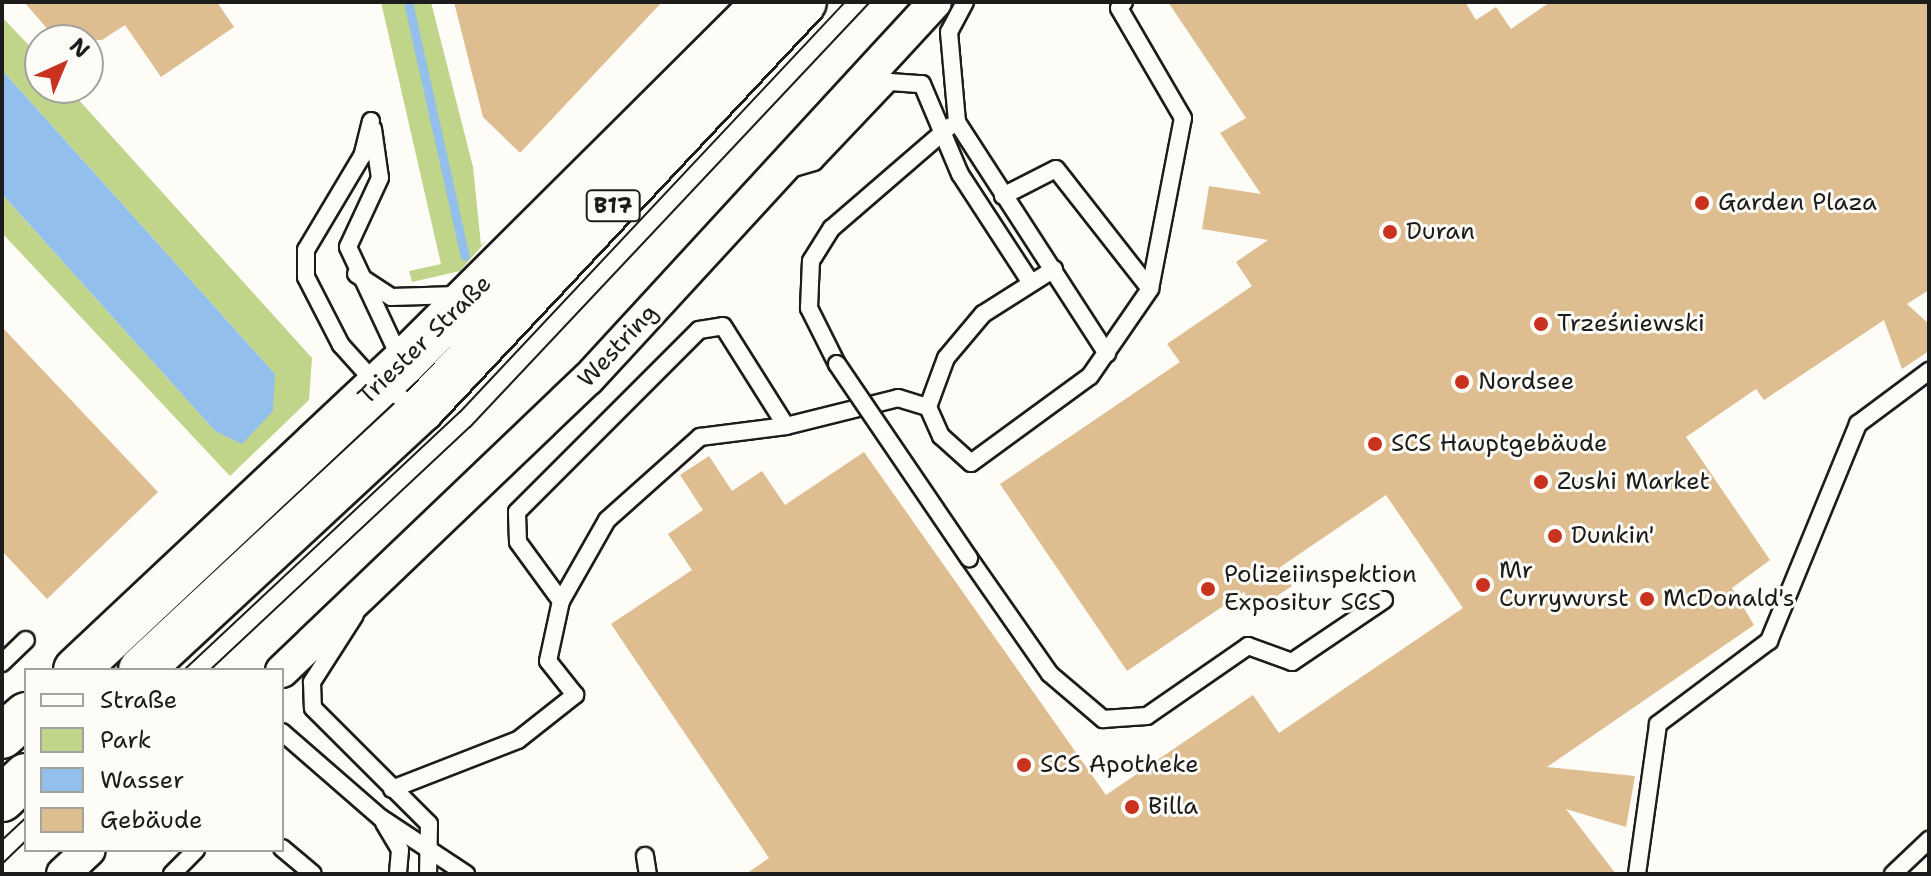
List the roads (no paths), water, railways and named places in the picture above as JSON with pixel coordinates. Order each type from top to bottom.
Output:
[{"type":"main road","name":"Triester Straße","points":[[78,668],[475,292],[766,2]]},
{"type":"main road","name":"Triester Straße","points":[[143,668],[422,409],[804,2]]},
{"type":"main road","points":[[2,736],[24,717]]},
{"type":"main road","points":[[2,799],[24,778]]},
{"type":"street","name":"Westring","points":[[284,669],[588,379],[935,2]]},
{"type":"street","points":[[63,874],[87,852]]},
{"type":"lane","points":[[965,2],[948,44],[950,126],[960,174],[1031,283]]},
{"type":"lane","points":[[1054,269],[956,338],[928,407],[941,436],[971,463],[1058,403],[1107,354],[1150,289],[1183,118],[1119,8],[1124,2]]},
{"type":"lane","points":[[777,173],[814,162],[890,82],[922,84],[1054,269],[1107,354]]},
{"type":"lane","points":[[422,409],[390,374],[317,310],[306,250],[362,156],[371,121],[380,178],[350,234],[354,272],[390,374],[422,409]]},
{"type":"lane","points":[[950,126],[832,228],[811,261],[809,308],[837,364],[1050,674],[1103,719],[1147,716],[1248,646],[1292,662],[1384,600]]},
{"type":"lane","points":[[1003,196],[1056,169],[1150,289]]},
{"type":"lane","points":[[354,272],[391,297],[475,292]]},
{"type":"lane","points":[[561,601],[518,542],[517,512],[699,330],[723,326],[786,426]]},
{"type":"lane","points":[[1637,874],[1658,724],[1769,641],[1858,424],[1929,371]]},
{"type":"lane","points":[[392,789],[518,740],[575,695],[548,661],[561,601],[607,520],[650,475],[700,437],[786,426],[898,398],[928,407]]},
{"type":"lane","points":[[364,596],[312,682],[313,708],[429,824],[432,851],[428,874]]},
{"type":"lane","points":[[2,663],[26,640]]},
{"type":"lane","points":[[284,734],[381,818],[466,874]]},
{"type":"lane","points":[[381,818],[400,850],[398,874]]},
{"type":"lane","points":[[1893,874],[1929,840]]},
{"type":"lane","points":[[284,850],[313,874]]},
{"type":"lane","points":[[172,874],[194,852]]},
{"type":"lane","points":[[645,856],[648,874]]},
{"type":"water","points":[[2,70],[24,94],[24,104],[33,104],[275,374],[273,411],[242,444],[215,431],[2,194]]},
{"type":"waterway","points":[[408,2],[465,256]]},
{"type":"tram line","points":[[186,668],[460,412],[845,2]]},
{"type":"tram line","points":[[212,668],[470,427],[870,2]]},
{"type":"tram line","points":[[2,840],[24,820]]},
{"type":"tram line","points":[[2,864],[24,843]]},
{"type":"place","name":"Garden Plaza","points":[[1702,203]]},
{"type":"place","name":"Duran","points":[[1390,232]]},
{"type":"place","name":"Trześniewski","points":[[1541,324]]},
{"type":"place","name":"Nordsee","points":[[1462,382]]},
{"type":"place","name":"SCS Hauptgebäude","points":[[1375,444]]},
{"type":"place","name":"Zushi Market","points":[[1541,482]]},
{"type":"place","name":"Dunkin'","points":[[1555,536]]},
{"type":"place","name":"Mr Currywurst","points":[[1483,585]]},
{"type":"place","name":"Polizeiinspektion Expositur SCS","points":[[1208,589]]},
{"type":"place","name":"McDonald's","points":[[1647,599]]},
{"type":"place","name":"SCS Apotheke","points":[[1024,765]]},
{"type":"place","name":"Billa","points":[[1132,807]]}]
